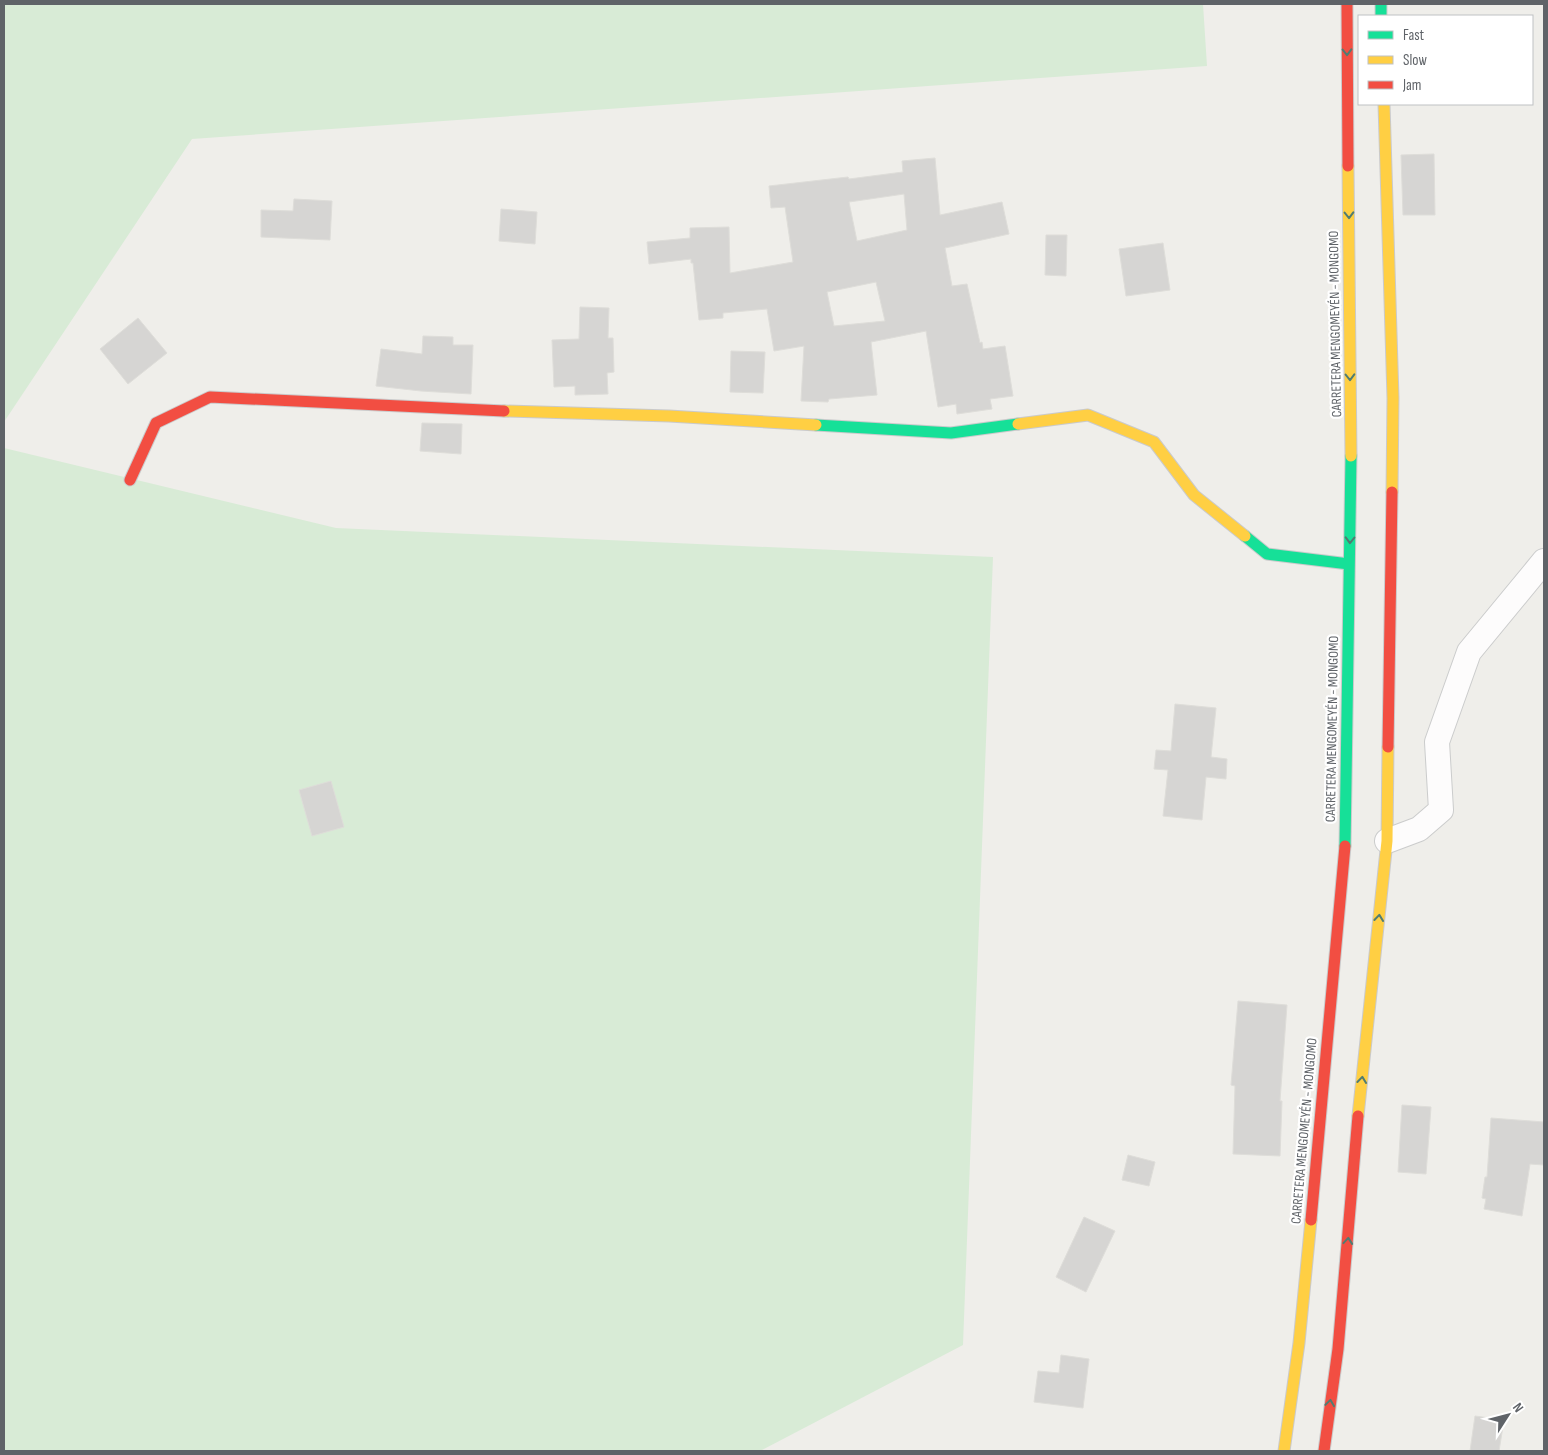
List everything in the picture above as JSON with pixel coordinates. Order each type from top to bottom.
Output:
[{"type":"main road","name":"CARRETERA MENGOMEYÉN - MONGOMO","points":[[1284,1451],[1299,1343],[1345,854],[1351,447],[1347,4]]},
{"type":"main road","points":[[1324,1451],[1338,1349],[1360,1097],[1387,842],[1394,398],[1384,105]]},
{"type":"main road","points":[[130,480],[156,423],[210,397],[510,411],[669,416],[951,433],[1088,415],[1154,442],[1194,495],[1267,554],[1349,564]]},
{"type":"street","points":[[1387,842],[1419,829],[1441,810],[1437,742],[1469,652],[1544,561]]},
{"type":"green space","points":[[4,4],[1203,4],[1207,66],[192,139],[4,422]]},
{"type":"green space","points":[[4,448],[336,528],[993,557],[963,1345],[760,1451],[4,1451]]},
{"type":"building","points":[[1434,154],[1435,215],[1403,215],[1401,155]]},
{"type":"building","points":[[935,158],[940,215],[1002,202],[1009,234],[945,248],[952,286],[967,284],[983,349],[1005,346],[1013,396],[990,399],[992,409],[957,414],[956,404],[938,407],[926,331],[871,342],[877,395],[829,399],[828,402],[801,401],[804,346],[774,351],[767,309],[723,313],[723,318],[699,320],[691,259],[649,264],[647,242],[690,238],[690,228],[729,227],[730,273],[793,262],[785,207],[771,208],[769,186],[903,172],[902,161]],"holes":[[[904,194],[907,230],[857,241],[849,202]],[[876,282],[885,321],[834,326],[827,292]]]},
{"type":"building","points":[[294,199],[332,201],[330,240],[261,237],[261,210],[293,211]]},
{"type":"building","points":[[501,209],[537,212],[535,244],[499,241]]},
{"type":"building","points":[[1046,235],[1067,235],[1066,276],[1045,275]]},
{"type":"building","points":[[1163,243],[1170,290],[1126,296],[1119,249]]},
{"type":"building","points":[[580,307],[609,308],[608,338],[613,338],[614,372],[607,373],[608,394],[575,395],[575,386],[554,387],[552,340],[579,339]]},
{"type":"building","points":[[138,318],[167,353],[128,384],[100,349]]},
{"type":"building","points":[[423,336],[453,337],[453,345],[473,345],[471,394],[376,386],[381,349],[422,354]]},
{"type":"building","points":[[731,351],[765,352],[763,393],[730,392]]},
{"type":"building","points":[[422,423],[462,424],[461,454],[420,451]]},
{"type":"building","points":[[1175,704],[1216,708],[1211,757],[1227,759],[1226,779],[1206,777],[1202,820],[1163,816],[1168,770],[1154,769],[1156,750],[1171,751]]},
{"type":"building","points":[[331,781],[344,827],[312,836],[299,790]]},
{"type":"building","points":[[1238,1001],[1287,1005],[1280,1101],[1282,1101],[1280,1156],[1233,1154],[1235,1086],[1231,1085]]},
{"type":"building","points":[[1402,1105],[1431,1107],[1426,1174],[1398,1172]]},
{"type":"building","points":[[1491,1118],[1544,1122],[1544,1165],[1530,1164],[1522,1216],[1484,1209],[1486,1199],[1482,1198],[1485,1177],[1487,1177]]},
{"type":"building","points":[[1128,1155],[1155,1162],[1149,1186],[1122,1180]]},
{"type":"building","points":[[1084,1217],[1115,1231],[1086,1292],[1056,1277]]},
{"type":"building","points":[[1061,1355],[1089,1359],[1083,1408],[1034,1402],[1038,1371],[1059,1373]]},
{"type":"building","points":[[1475,1416],[1504,1420],[1499,1451],[1470,1451]]},
{"type":"traffic: fast","points":[[1381,4],[1381,15]]},
{"type":"traffic: fast","points":[[816,425],[951,433],[1018,424]]},
{"type":"traffic: fast","points":[[1345,846],[1351,456]]},
{"type":"traffic: fast","points":[[1245,536],[1267,554],[1349,564]]},
{"type":"traffic: slow","points":[[1384,105],[1393,398],[1392,492]]},
{"type":"traffic: slow","points":[[1348,166],[1351,456]]},
{"type":"traffic: slow","points":[[504,411],[669,416],[816,425]]},
{"type":"traffic: slow","points":[[1018,424],[1088,415],[1154,442],[1194,495],[1245,536]]},
{"type":"traffic: slow","points":[[1358,1116],[1387,841],[1388,747]]},
{"type":"traffic: slow","points":[[1284,1451],[1299,1343],[1311,1220]]},
{"type":"traffic: jam","points":[[1347,4],[1348,166]]},
{"type":"traffic: jam","points":[[130,480],[156,423],[210,397],[504,411]]},
{"type":"traffic: jam","points":[[1388,747],[1392,492]]},
{"type":"traffic: jam","points":[[1311,1220],[1345,846]]},
{"type":"traffic: jam","points":[[1324,1451],[1338,1349],[1358,1116]]}]
